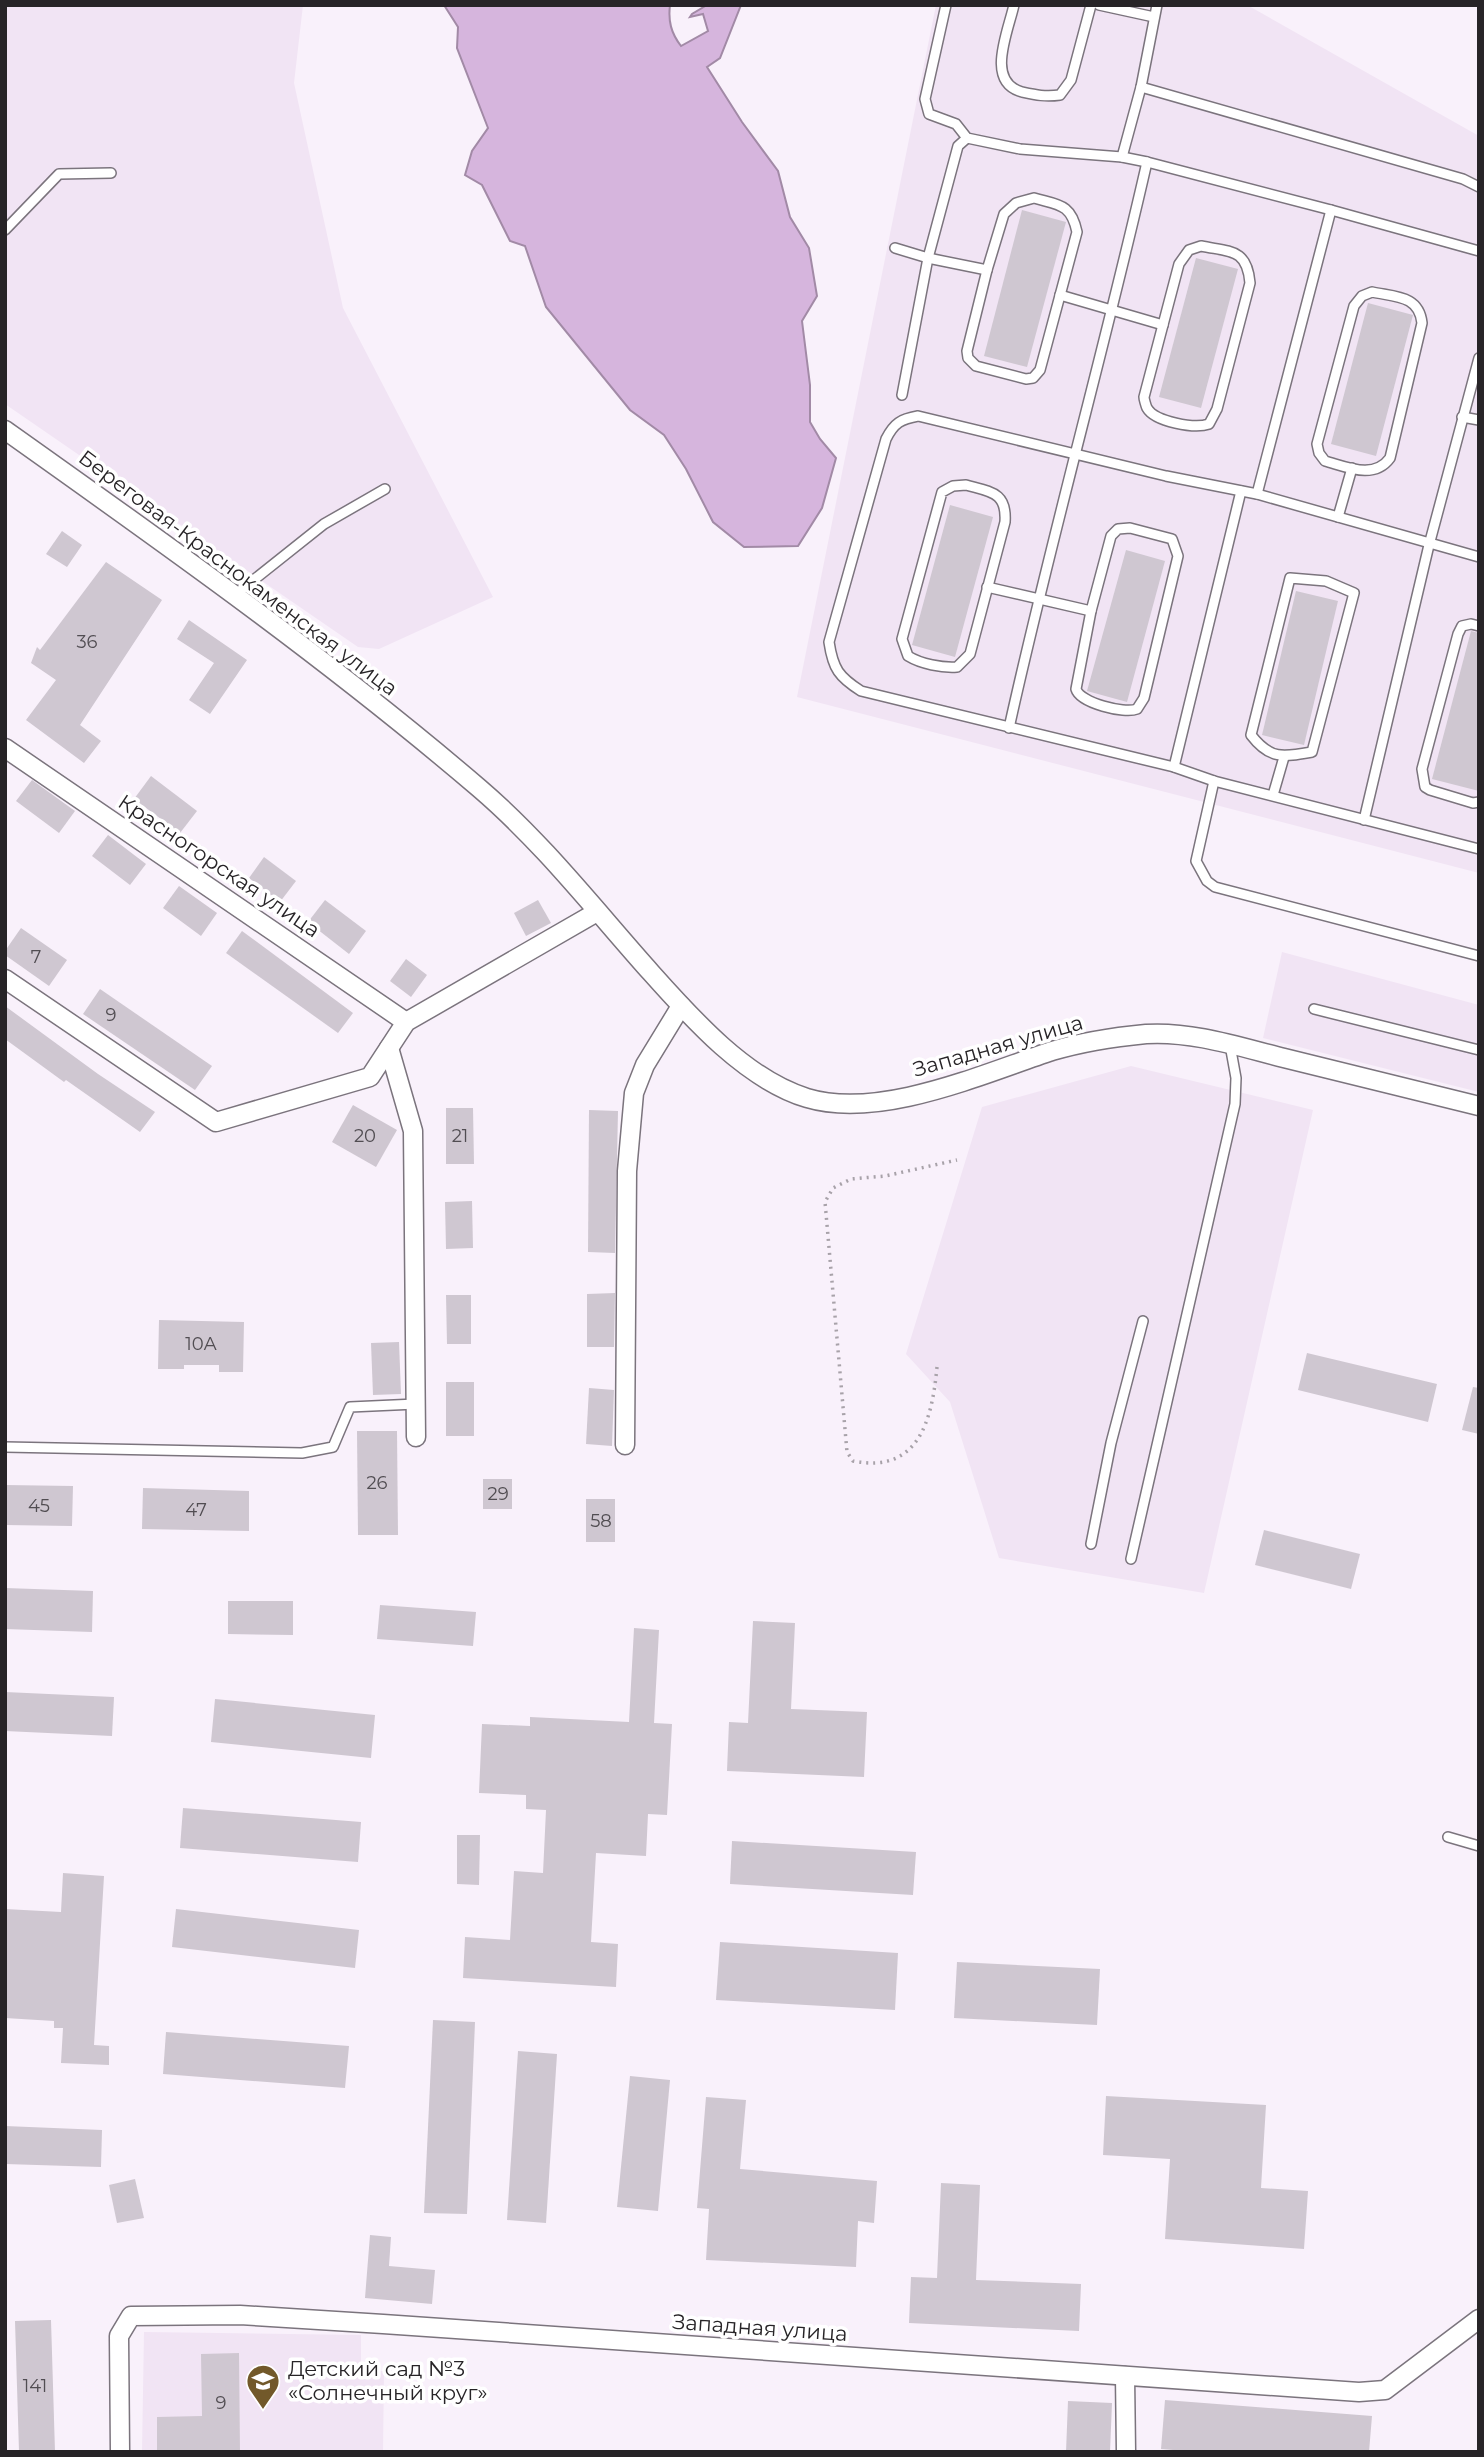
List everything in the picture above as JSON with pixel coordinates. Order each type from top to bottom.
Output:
[{"type":"street","name":"Береговая-Краснокаменская улица","points":[[5,430],[236,594],[360,689],[483,792],[544,851],[681,1006]]},
{"type":"street","name":"Красногорская улица","points":[[5,748],[406,1022]]},
{"type":"street","points":[[5,979],[216,1122],[370,1077],[406,1022],[597,912]]},
{"type":"street","points":[[625,1445],[628,1171],[634,1093],[645,1065],[681,1006]]},
{"type":"street","name":"Западная улица","points":[[681,1006],[747,1065],[779,1087],[808,1099],[841,1104],[870,1103],[905,1097],[979,1077],[1090,1041],[1152,1034],[1230,1045],[1479,1106]]},
{"type":"street","points":[[389,1048],[413,1131],[416,1437]]},
{"type":"street","name":"Западная улица","points":[[120,2452],[119,2336],[131,2316],[240,2315],[372,2323],[1359,2392],[1385,2390],[1479,2319]]},
{"type":"street","points":[[1125,2376],[1126,2452]]},
{"type":"lane","points":[[946,5],[925,99],[929,114],[956,124],[967,138],[1020,149],[1122,157],[1147,162],[1479,251]]},
{"type":"lane","points":[[1014,5],[1000,65],[1002,78],[1014,89],[1044,97],[1060,94],[1071,80],[1091,5]]},
{"type":"lane","points":[[1099,5],[1154,17]]},
{"type":"lane","points":[[1122,157],[1141,88],[1157,5]]},
{"type":"lane","points":[[1141,88],[1463,179],[1479,187]]},
{"type":"lane","points":[[902,395],[928,258],[958,146],[967,138]]},
{"type":"lane","points":[[1009,727],[1037,600],[1113,312],[1147,162]]},
{"type":"lane","points":[[5,230],[58,174],[111,173]]},
{"type":"lane","points":[[1034,198],[1067,208],[1074,218],[1077,232],[1060,295],[1037,375],[1020,379],[976,366],[968,358],[967,351],[987,270],[1004,214],[1016,203],[1034,198]]},
{"type":"lane","points":[[1257,494],[1331,210]]},
{"type":"lane","points":[[1201,246],[1219,250],[1241,256],[1247,263],[1250,283],[1217,409],[1209,424],[1196,428],[1166,420],[1153,415],[1146,407],[1144,397],[1163,325],[1179,264],[1189,250],[1201,246]]},
{"type":"lane","points":[[895,248],[987,270]]},
{"type":"lane","points":[[1372,292],[1412,301],[1419,308],[1422,323],[1390,458],[1384,467],[1372,471],[1352,468],[1325,461],[1317,444],[1354,306],[1362,296],[1372,292]]},
{"type":"lane","points":[[1060,295],[1163,325]]},
{"type":"lane","points":[[1364,820],[1429,545],[1479,358]]},
{"type":"lane","points":[[1479,557],[1429,545],[1257,494],[918,416],[904,418],[893,425],[887,439],[829,642],[836,671],[861,691],[1174,767],[1214,781],[1479,849]]},
{"type":"lane","points":[[1462,417],[1479,420]]},
{"type":"lane","points":[[1338,517],[1352,468]]},
{"type":"lane","points":[[967,485],[995,493],[1006,511],[987,587],[970,654],[964,662],[949,668],[914,660],[908,656],[902,639],[920,567],[942,492],[953,486],[967,485]]},
{"type":"lane","points":[[236,594],[324,524],[385,488]]},
{"type":"lane","points":[[1174,767],[1241,491]]},
{"type":"lane","points":[[1130,528],[1172,539],[1178,555],[1176,567],[1144,698],[1137,709],[1125,712],[1078,695],[1076,683],[1091,611],[1111,536],[1118,529],[1130,528]]},
{"type":"lane","points":[[1290,578],[1326,581],[1354,593],[1312,752],[1284,757],[1261,747],[1251,735],[1290,578]]},
{"type":"lane","points":[[987,587],[1091,611]]},
{"type":"lane","points":[[1479,626],[1462,626],[1458,634],[1422,769],[1425,787],[1430,790],[1473,803],[1479,802]]},
{"type":"lane","points":[[1273,795],[1284,757]]},
{"type":"lane","points":[[1214,781],[1196,861],[1207,881],[1215,887],[1479,956]]},
{"type":"lane","points":[[1314,1009],[1479,1050]]},
{"type":"lane","points":[[1131,1559],[1235,1104],[1236,1078],[1230,1045]]},
{"type":"lane","points":[[1091,1545],[1111,1443],[1143,1321]]},
{"type":"lane","points":[[5,1447],[302,1453],[333,1447],[350,1407],[416,1404]]},
{"type":"lane","points":[[1448,1837],[1479,1846]]},
{"type":"path","points":[[937,1367],[929,1419],[909,1451],[893,1460],[872,1465],[853,1461],[846,1452],[825,1202],[833,1188],[851,1180],[885,1176],[957,1160]]},
{"type":"shaded area","points":[[5,5],[303,5],[294,83],[343,308],[493,597],[379,649],[358,647],[5,404]]},
{"type":"shaded area","points":[[444,5],[670,5],[671,27],[681,46],[708,31],[703,14],[690,17],[692,14],[707,5],[741,5],[720,58],[707,67],[742,122],[778,171],[790,217],[809,248],[817,296],[802,321],[810,385],[810,422],[836,458],[822,508],[798,546],[744,547],[713,522],[686,469],[664,435],[630,410],[546,307],[525,246],[510,241],[482,185],[465,175],[472,151],[488,128],[457,48],[458,27]]},
{"type":"shaded area","points":[[936,5],[1247,5],[1479,136],[1479,873],[797,697]]},
{"type":"shaded area","points":[[1282,952],[1479,1005],[1479,1092],[1263,1038]]},
{"type":"shaded area","points":[[1131,1066],[1313,1110],[1204,1593],[999,1558],[950,1402],[906,1354],[982,1107]]},
{"type":"shaded area","name":"Детский сад №3 «Солнечный круг»","points":[[144,2332],[361,2335],[361,2371],[384,2371],[383,2452],[142,2452]]},
{"type":"building","points":[[1022,210],[1066,222],[1027,367],[984,356]]},
{"type":"building","points":[[1196,258],[1238,269],[1201,408],[1159,397]]},
{"type":"building","points":[[1368,303],[1413,315],[1376,456],[1331,444]]},
{"type":"building","points":[[950,505],[993,517],[955,657],[912,645]]},
{"type":"building","points":[[62,531],[82,545],[67,567],[46,554]]},
{"type":"building","points":[[1126,550],[1165,561],[1127,702],[1087,691]]},
{"type":"building","points":[[106,562],[162,600],[80,725],[101,741],[84,763],[26,720],[56,680],[31,663],[37,647],[40,650]]},
{"type":"building","points":[[1296,591],[1338,601],[1304,745],[1262,735]]},
{"type":"building","points":[[189,620],[247,660],[210,714],[189,700],[214,663],[177,639]]},
{"type":"building","points":[[1471,631],[1479,633],[1479,791],[1432,779]]},
{"type":"building","points":[[151,776],[197,811],[180,833],[134,799]]},
{"type":"building","points":[[32,780],[75,811],[59,833],[16,801]]},
{"type":"building","points":[[108,835],[146,864],[130,885],[92,856]]},
{"type":"building","points":[[264,857],[296,881],[280,902],[249,878]]},
{"type":"building","points":[[179,886],[217,913],[201,936],[163,908]]},
{"type":"building","points":[[325,900],[366,931],[349,954],[308,922]]},
{"type":"building","points":[[538,900],[551,923],[526,936],[514,913]]},
{"type":"building","points":[[21,928],[67,960],[49,986],[5,955]]},
{"type":"building","points":[[242,931],[353,1013],[338,1033],[226,953]]},
{"type":"building","points":[[406,959],[427,975],[411,997],[390,981]]},
{"type":"building","points":[[100,989],[212,1066],[195,1090],[83,1014]]},
{"type":"building","points":[[5,1006],[155,1112],[140,1132],[5,1039]]},
{"type":"building","points":[[353,1105],[397,1130],[376,1167],[332,1142]]},
{"type":"building","points":[[446,1108],[473,1108],[474,1164],[446,1164]]},
{"type":"building","points":[[589,1110],[618,1111],[615,1253],[588,1252]]},
{"type":"building","points":[[472,1201],[473,1248],[446,1249],[445,1202]]},
{"type":"building","points":[[615,1293],[614,1347],[587,1347],[587,1294]]},
{"type":"building","points":[[446,1295],[471,1295],[471,1344],[447,1344]]},
{"type":"building","points":[[159,1320],[244,1322],[243,1372],[219,1372],[219,1365],[184,1365],[184,1369],[158,1369]]},
{"type":"building","points":[[399,1342],[401,1394],[373,1395],[371,1343]]},
{"type":"building","points":[[1307,1353],[1437,1384],[1428,1422],[1298,1390]]},
{"type":"building","points":[[446,1382],[474,1382],[474,1436],[446,1436]]},
{"type":"building","points":[[1473,1387],[1479,1388],[1479,1434],[1462,1430]]},
{"type":"building","points":[[589,1388],[614,1390],[612,1446],[586,1444]]},
{"type":"building","points":[[357,1431],[397,1431],[398,1535],[358,1535]]},
{"type":"building","points":[[483,1479],[512,1479],[512,1509],[483,1509]]},
{"type":"building","points":[[5,1485],[73,1486],[72,1526],[5,1525]]},
{"type":"building","points":[[143,1488],[249,1491],[249,1531],[142,1529]]},
{"type":"building","points":[[586,1499],[615,1499],[615,1542],[586,1542]]},
{"type":"building","points":[[1264,1530],[1360,1554],[1351,1589],[1255,1565]]},
{"type":"building","points":[[5,1588],[93,1591],[92,1632],[5,1629]]},
{"type":"building","points":[[228,1601],[293,1601],[293,1635],[228,1634]]},
{"type":"building","points":[[380,1605],[476,1612],[473,1646],[377,1639]]},
{"type":"building","points":[[753,1621],[795,1623],[791,1709],[867,1712],[864,1777],[727,1771],[729,1722],[748,1723]]},
{"type":"building","points":[[634,1628],[659,1630],[654,1723],[672,1724],[667,1815],[648,1814],[646,1856],[596,1853],[591,1942],[618,1944],[616,1987],[463,1978],[465,1937],[510,1940],[514,1871],[543,1873],[546,1810],[526,1809],[526,1795],[479,1793],[482,1724],[530,1726],[530,1717],[629,1722]]},
{"type":"building","points":[[5,1692],[114,1697],[112,1736],[5,1731]]},
{"type":"building","points":[[215,1699],[375,1715],[371,1758],[211,1742]]},
{"type":"building","points":[[183,1808],[361,1822],[358,1862],[180,1848]]},
{"type":"building","points":[[457,1835],[480,1835],[479,1885],[457,1884]]},
{"type":"building","points":[[732,1841],[916,1852],[913,1895],[730,1884]]},
{"type":"building","points":[[63,1873],[104,1876],[94,2045],[109,2046],[109,2065],[61,2063],[63,2028],[54,2028],[54,2021],[5,2018],[5,1909],[61,1912]]},
{"type":"building","points":[[176,1909],[359,1930],[355,1968],[172,1947]]},
{"type":"building","points":[[720,1942],[898,1953],[895,2010],[716,2000]]},
{"type":"building","points":[[957,1962],[1100,1969],[1097,2025],[954,2018]]},
{"type":"building","points":[[433,2020],[475,2022],[467,2214],[424,2213]]},
{"type":"building","points":[[166,2032],[349,2046],[345,2088],[163,2074]]},
{"type":"building","points":[[518,2051],[557,2054],[546,2223],[507,2220]]},
{"type":"building","points":[[630,2076],[670,2080],[658,2211],[617,2207]]},
{"type":"building","points":[[1106,2096],[1266,2105],[1261,2188],[1308,2191],[1304,2249],[1165,2239],[1170,2159],[1103,2155]]},
{"type":"building","points":[[706,2097],[746,2100],[740,2169],[877,2181],[874,2223],[858,2221],[856,2267],[706,2260],[709,2209],[697,2208]]},
{"type":"building","points":[[5,2126],[102,2130],[101,2167],[5,2164]]},
{"type":"building","points":[[135,2179],[144,2218],[117,2223],[109,2185]]},
{"type":"building","points":[[941,2183],[980,2185],[976,2280],[1081,2284],[1079,2331],[909,2323],[911,2277],[937,2278]]},
{"type":"building","points":[[370,2235],[391,2237],[389,2266],[435,2270],[432,2304],[365,2298]]},
{"type":"building","points":[[51,2320],[55,2452],[19,2452],[15,2321]]},
{"type":"building","points":[[239,2353],[240,2452],[157,2452],[157,2417],[202,2416],[201,2354]]},
{"type":"building","points":[[1165,2400],[1372,2416],[1369,2452],[1197,2452],[1161,2449]]},
{"type":"building","points":[[1068,2401],[1112,2403],[1110,2452],[1066,2452]]},
{"type":"place","name":"Детский сад №3 «Солнечный круг»","points":[[263,2411]]}]
